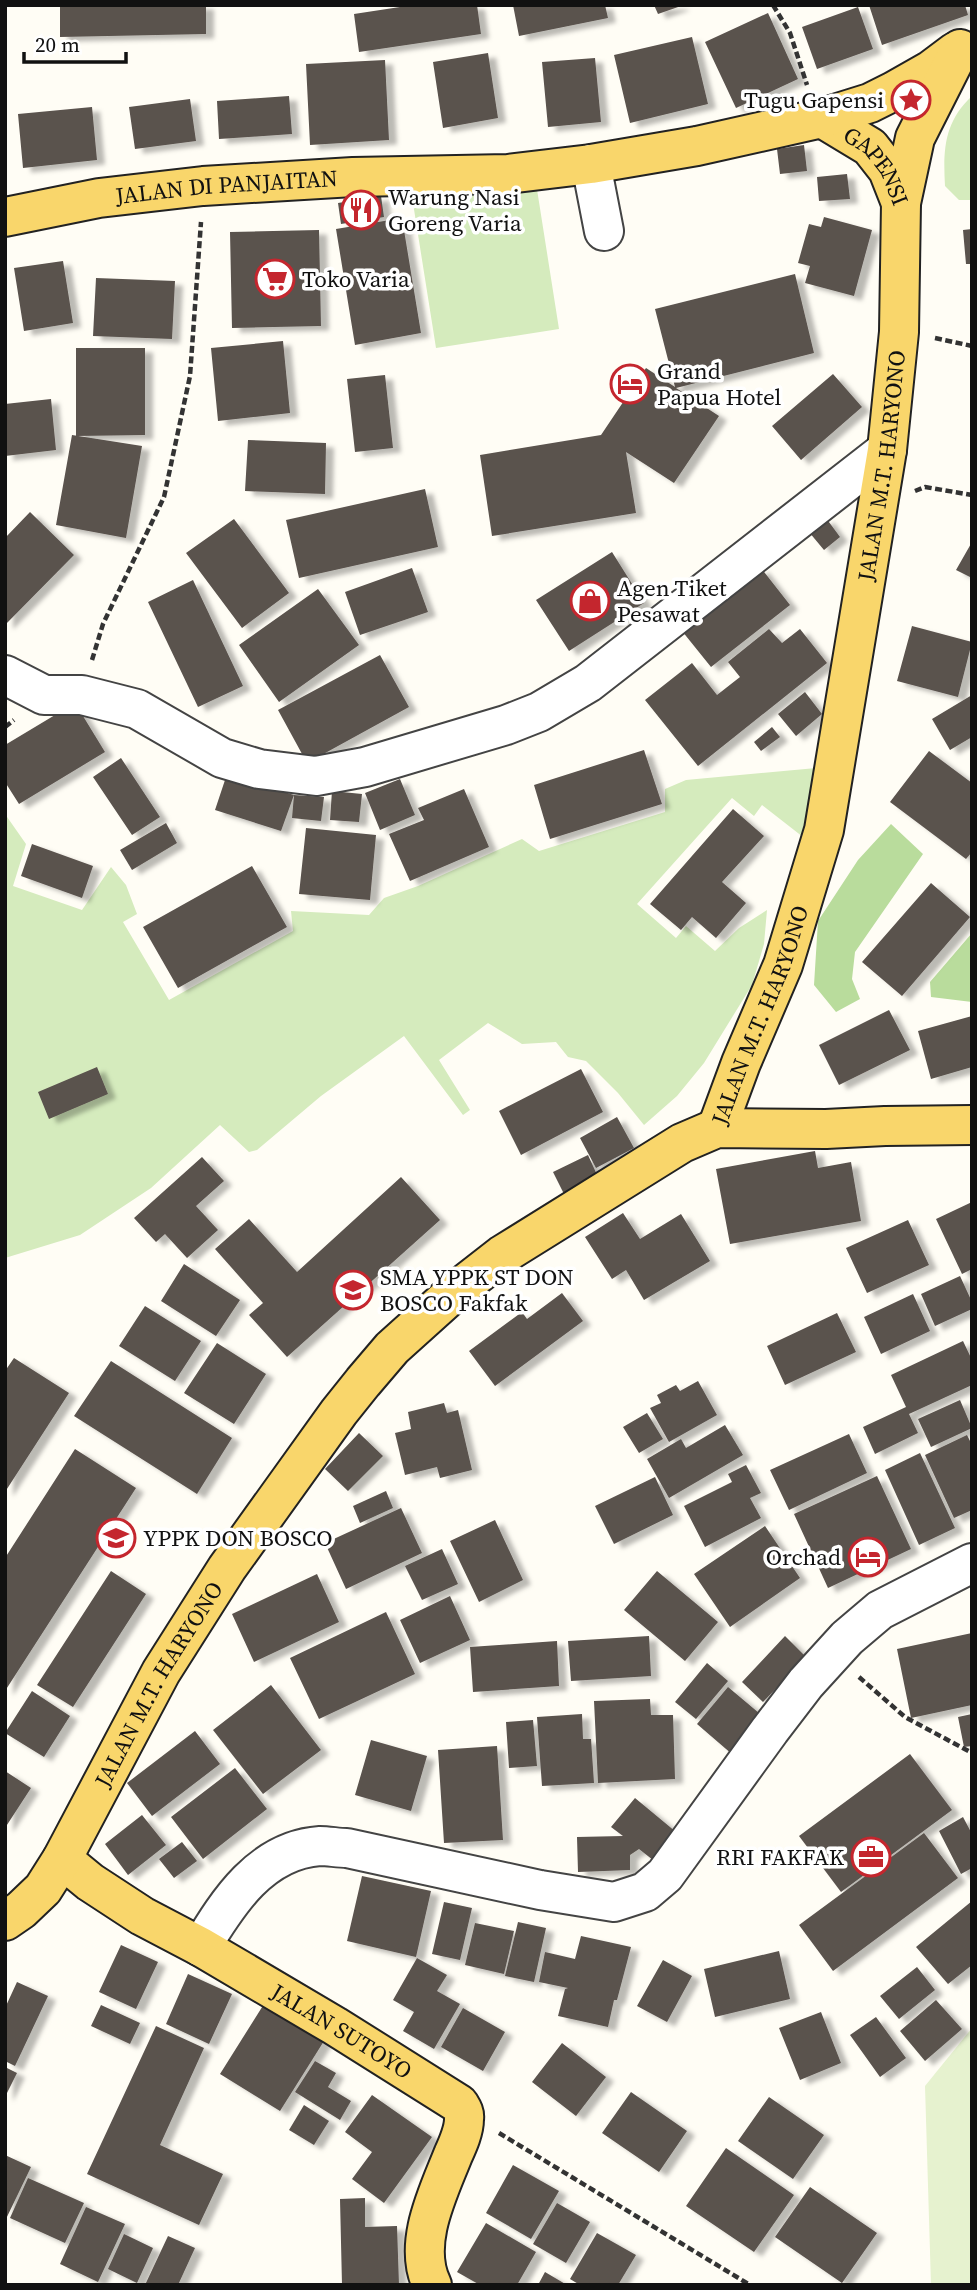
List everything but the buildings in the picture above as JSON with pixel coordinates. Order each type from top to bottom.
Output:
[{"type":"main road","name":"GAPENSI","points":[[819,119],[870,103],[894,91],[932,70],[966,42]]},
{"type":"main road","name":"GAPENSI","points":[[901,203],[915,138],[966,42]]},
{"type":"main road","name":"GAPENSI","points":[[819,119],[870,147],[888,170],[901,203]]},
{"type":"main road","name":"JALAN DI PANJAITAN","points":[[5,216],[99,198],[203,186],[353,177],[508,174],[591,164],[697,146],[819,119]]},
{"type":"main road","name":"JALAN M.T. HARYONO","points":[[5,1921],[43,1889],[161,1672],[227,1568],[339,1412],[392,1348],[452,1294],[502,1255],[682,1143],[717,1128],[741,1063],[783,965],[824,830],[887,450],[899,332],[901,203]]},
{"type":"main road","points":[[717,1128],[826,1129],[972,1125]]},
{"type":"main road","name":"JALAN SUTOYO","points":[[62,1858],[90,1882],[142,1916],[201,1947],[335,2026],[453,2100],[463,2111]]},
{"type":"main road","points":[[432,2285],[425,2264],[427,2233],[434,2202],[461,2136],[463,2111]]},
{"type":"street","points":[[591,164],[604,231]]},
{"type":"street","points":[[5,675],[44,695],[82,695],[138,709],[222,758],[259,769],[316,776],[365,767],[506,725],[539,712],[588,684],[887,450]]},
{"type":"street","points":[[201,1947],[221,1913],[257,1871],[295,1851],[320,1846],[347,1848],[540,1890],[614,1902],[645,1892],[665,1875],[770,1730],[832,1654],[880,1610],[972,1563]]},
{"type":"path","points":[[773,5],[790,33],[819,119]]},
{"type":"path","points":[[82,695],[103,624],[164,496],[190,376],[203,186]]},
{"type":"path","points":[[879,505],[925,487],[972,495]]},
{"type":"path","points":[[832,1654],[905,1717],[972,1753]]},
{"type":"path","points":[[463,2111],[750,2285]]},
{"type":"green space","points":[[972,96],[972,200],[959,200],[945,186],[945,149],[956,116]]},
{"type":"green space","points":[[536,183],[559,329],[436,348],[413,203]]},
{"type":"green space","points":[[827,767],[803,837],[762,805],[754,816],[732,798],[637,904],[676,938],[686,926],[715,951],[739,928],[767,910],[764,944],[752,985],[704,1063],[677,1096],[644,1125],[618,1093],[586,1061],[568,1057],[556,1042],[522,1044],[488,1023],[439,1060],[470,1110],[463,1115],[404,1036],[321,1096],[257,1150],[249,1152],[220,1125],[151,1188],[80,1235],[5,1258],[5,814],[26,844],[13,886],[82,910],[111,867],[126,885],[137,914],[123,922],[169,1000],[293,931],[291,911],[369,915],[384,898],[418,886],[522,839],[539,851],[665,812],[665,789],[686,780]]},
{"type":"green space","points":[[891,824],[923,854],[855,952],[852,979],[860,999],[836,1012],[814,985],[818,921],[858,860]]},
{"type":"green space","points":[[972,933],[972,1002],[931,997],[930,982]]},
{"type":"green space","points":[[972,2028],[972,2285],[931,2285],[925,2086]]},
{"type":"place","name":"Tugu Gapensi","points":[[911,100]]},
{"type":"place","name":"Warung Nasi Goreng Varia","points":[[361,210]]},
{"type":"place","name":"Toko Varia","points":[[275,279]]},
{"type":"place","name":"Grand Papua Hotel","points":[[630,384]]},
{"type":"place","name":"Agen Tiket Pesawat","points":[[590,601]]},
{"type":"place","name":"SMA YPPK ST DON BOSCO Fakfak","points":[[353,1290]]},
{"type":"place","name":"YPPK DON BOSCO","points":[[116,1538]]},
{"type":"place","name":"Orchad","points":[[868,1557]]},
{"type":"place","name":"RRI FAKFAK","points":[[871,1857]]}]
